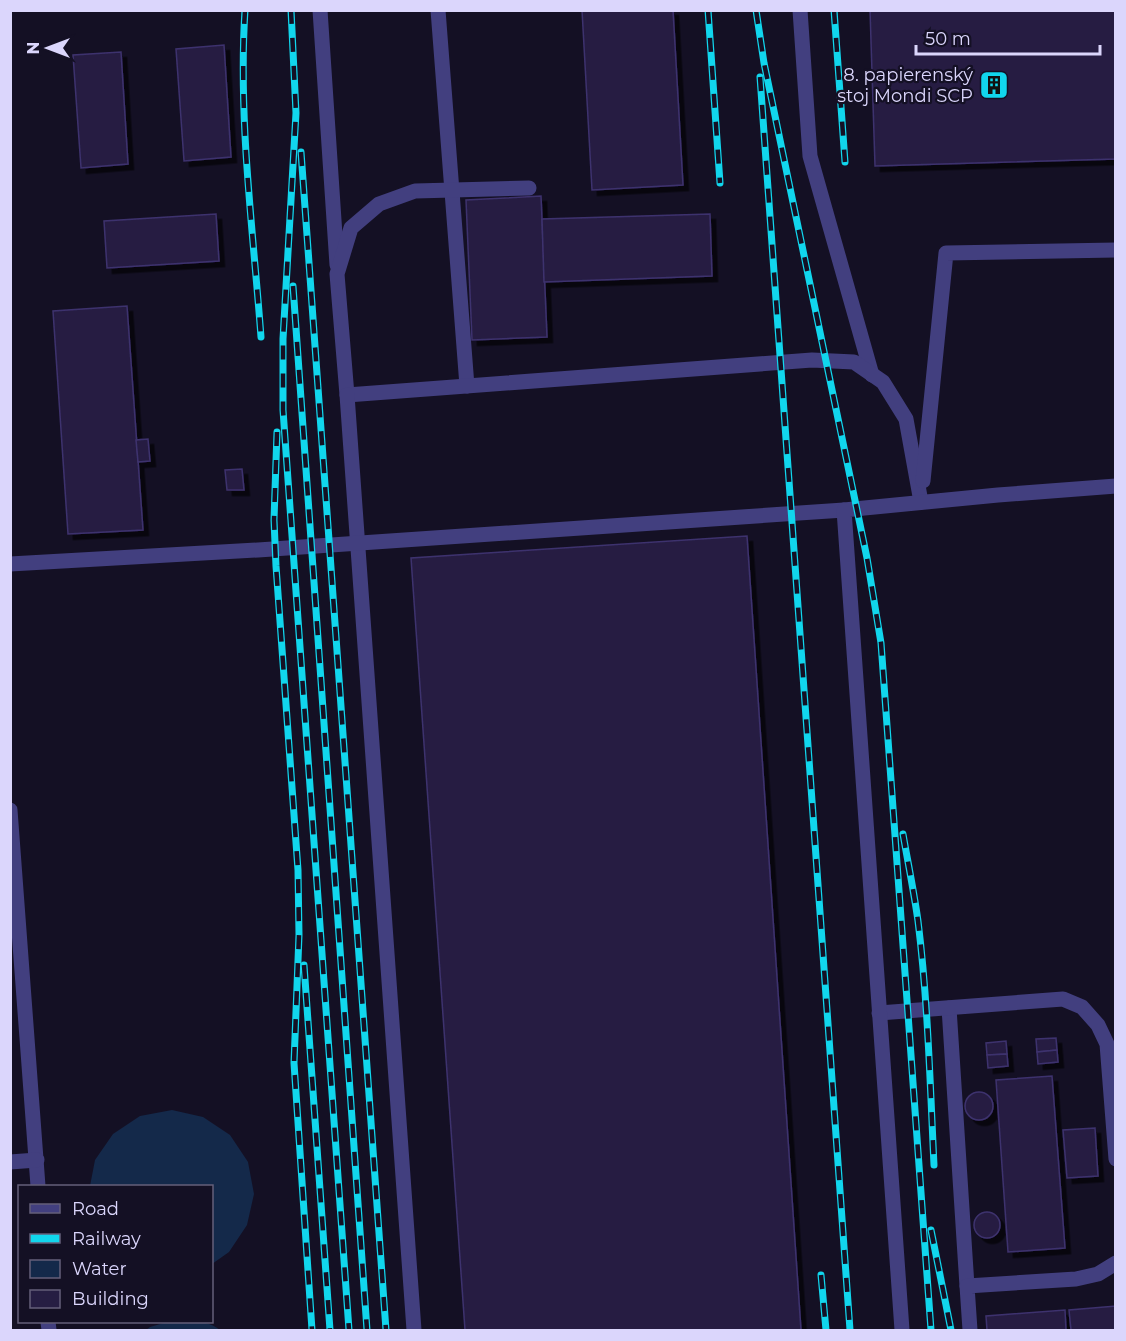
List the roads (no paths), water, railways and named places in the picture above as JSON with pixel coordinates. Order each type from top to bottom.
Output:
[{"type":"lane","points":[[320,10],[414,1330]]},
{"type":"lane","points":[[438,10],[467,386]]},
{"type":"lane","points":[[800,10],[810,156],[872,375]]},
{"type":"lane","points":[[337,274],[351,228],[379,204],[416,191],[530,188]]},
{"type":"lane","points":[[921,502],[946,253],[1116,250]]},
{"type":"lane","points":[[347,394],[812,360],[854,362],[883,382],[906,419],[921,502]]},
{"type":"lane","points":[[10,564],[844,510],[1116,486]]},
{"type":"lane","points":[[844,510],[902,1330]]},
{"type":"lane","points":[[10,810],[39,1185]]},
{"type":"lane","points":[[879,1013],[1063,999],[1082,1007],[1098,1025],[1107,1044],[1116,1159]]},
{"type":"lane","points":[[949,1008],[970,1330]]},
{"type":"lane","points":[[10,1162],[36,1160]]},
{"type":"lane","points":[[968,1286],[1076,1279],[1098,1274],[1116,1263]]},
{"type":"water","points":[[172,1110],[203,1117],[230,1135],[248,1162],[254,1194],[247,1225],[229,1252],[213,1263],[213,1185],[90,1185],[95,1160],[113,1134],[140,1116]]},
{"type":"water","points":[[164,1323],[205,1323],[220,1330],[146,1330]]},
{"type":"railway","points":[[245,10],[243,51],[245,133],[261,337]]},
{"type":"railway","points":[[291,10],[296,113],[283,339],[283,410],[349,1330]]},
{"type":"railway","points":[[708,10],[720,183]]},
{"type":"railway","points":[[756,10],[764,63],[867,558],[881,643],[931,1330]]},
{"type":"railway","points":[[834,10],[845,162]]},
{"type":"railway","points":[[760,77],[850,1330]]},
{"type":"railway","points":[[301,152],[386,1330]]},
{"type":"railway","points":[[293,286],[367,1330]]},
{"type":"railway","points":[[277,432],[274,520],[276,566],[298,870],[299,935],[294,1063],[312,1330]]},
{"type":"railway","points":[[903,834],[916,910],[924,982],[934,1165]]},
{"type":"railway","points":[[304,965],[330,1330]]},
{"type":"railway","points":[[931,1230],[951,1330]]},
{"type":"railway","points":[[821,1275],[826,1330]]},
{"type":"place","name":"8. papierenský stoj Mondi SCP","points":[[994,85]]}]
